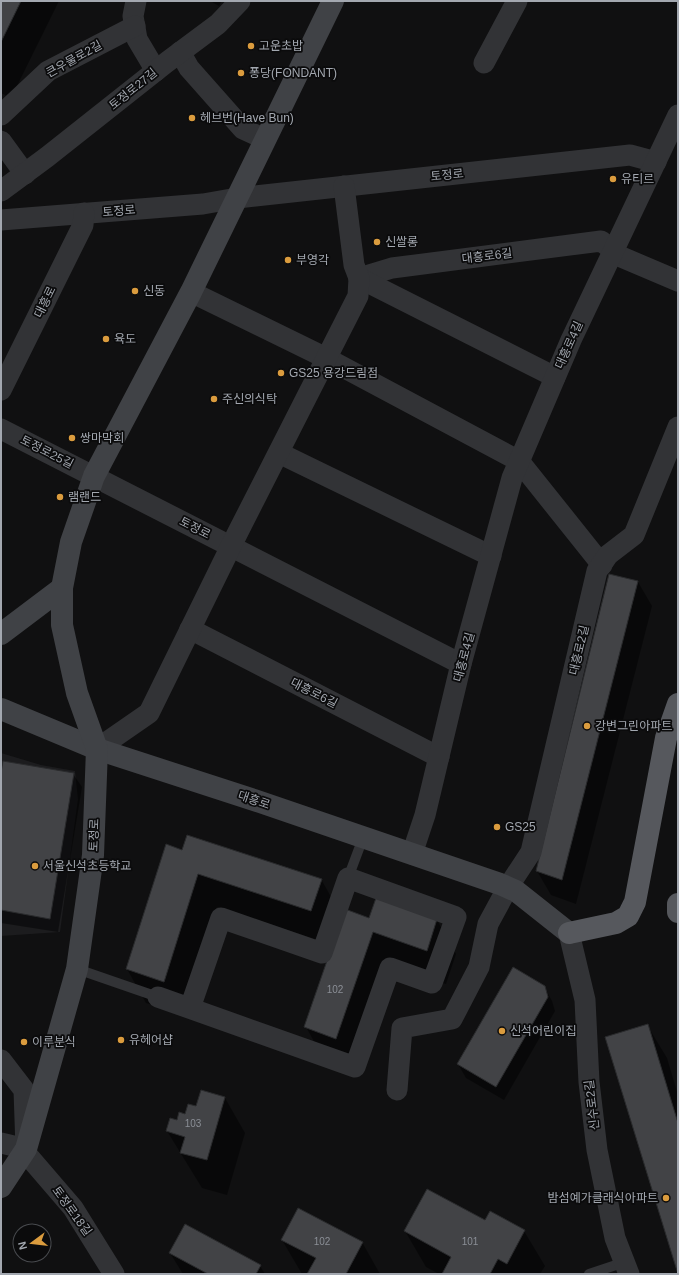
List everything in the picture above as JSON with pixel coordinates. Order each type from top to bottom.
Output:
[{"type":"highway","points":[[569,932],[616,923],[628,916],[635,902],[666,738],[678,704]]},
{"type":"highway","points":[[678,904],[678,912]]},
{"type":"main road","name":"토정로","points":[[1,1187],[25,1150],[77,970],[94,855],[97,749],[77,694],[62,625],[62,588],[71,542],[94,476],[191,292],[333,1]]},
{"type":"main road","points":[[1,634],[62,588]]},
{"type":"main road","name":"대흥로","points":[[1,709],[97,749],[254,800],[508,887],[516,891],[569,932]]},
{"type":"street","points":[[136,1],[133,16],[137,39],[156,71]]},
{"type":"street","name":"토정로27길","points":[[1,191],[218,24],[240,1]]},
{"type":"street","points":[[484,63],[517,1]]},
{"type":"street","name":"큰우물로2길","points":[[1,115],[48,71],[135,26]]},
{"type":"street","points":[[180,52],[189,68],[243,129],[265,139]]},
{"type":"street","name":"대흥로4길","points":[[412,854],[425,815],[461,664],[512,478],[555,377],[678,115]]},
{"type":"street","points":[[1,141],[25,174]]},
{"type":"street","name":"토정로","points":[[1,220],[203,204],[237,198],[630,155],[656,162]]},
{"type":"street","points":[[97,749],[150,714],[190,629],[358,296],[359,278],[354,265],[344,186]]},
{"type":"street","name":"대흥로","points":[[1,390],[83,225],[84,214]]},
{"type":"street","name":"대흥로6길","points":[[359,278],[392,268],[601,241],[613,252]]},
{"type":"street","points":[[613,252],[678,281]]},
{"type":"street","points":[[359,278],[555,377]]},
{"type":"street","points":[[191,292],[326,358],[519,461],[602,565]]},
{"type":"street","name":"대흥로2길","points":[[508,887],[531,852],[597,571],[608,556],[634,535],[678,427]]},
{"type":"street","name":"토정로25길","points":[[1,429],[94,476]]},
{"type":"street","points":[[279,454],[491,556]]},
{"type":"street","name":"토정로","points":[[94,476],[231,547]]},
{"type":"street","points":[[231,547],[461,664]]},
{"type":"street","name":"대흥로6길","points":[[190,629],[439,757]]},
{"type":"street","points":[[158,997],[355,1067],[390,968],[432,983],[456,917],[348,878],[322,953],[221,918],[190,1008]]},
{"type":"street","points":[[397,1090],[402,1028],[452,1019],[479,967],[488,924],[508,887]]},
{"type":"street","name":"신수로2길","points":[[569,932],[584,1000],[589,1082],[597,1150],[615,1238],[627,1268]]},
{"type":"street","points":[[1,1060],[24,1090],[25,1150],[1,1143]]},
{"type":"street","name":"토정로18길","points":[[25,1150],[73,1208],[114,1274]]},
{"type":"lane","points":[[348,878],[363,838]]},
{"type":"lane","points":[[77,970],[158,997]]},
{"type":"lane","points":[[589,1274],[627,1268]]},
{"type":"shaded area","name":"서울신석초등학교","points":[[1,753],[41,765],[75,771],[78,799],[60,932],[1,936]]},
{"type":"building","points":[[1,1],[21,1],[1,42]]},
{"type":"building","name":"강변그린아파트","points":[[609,574],[638,581],[562,880],[536,871]]},
{"type":"building","name":"서울신석초등학교","points":[[3,761],[74,773],[50,919],[1,910],[1,772]]},
{"type":"building","points":[[187,835],[322,879],[311,911],[198,874],[164,982],[126,969],[166,844],[182,850]]},
{"type":"building","points":[[376,898],[437,919],[427,951],[373,932],[336,1039],[304,1027],[345,909],[369,918]]},
{"type":"building","name":"신석어린이집","points":[[513,967],[545,986],[548,997],[496,1087],[457,1064]]},
{"type":"building","name":"밤섬예가클래식아파트","points":[[648,1024],[678,1123],[678,1274],[605,1037]]},
{"type":"building","points":[[201,1090],[225,1097],[207,1160],[180,1153],[185,1137],[166,1131],[170,1118],[177,1120],[179,1112],[185,1114],[188,1104],[196,1106]]},
{"type":"building","points":[[427,1189],[485,1220],[490,1211],[525,1230],[507,1264],[498,1259],[490,1274],[442,1274],[451,1257],[404,1231]]},
{"type":"building","points":[[298,1208],[363,1242],[346,1274],[307,1274],[316,1258],[281,1240]]},
{"type":"building","points":[[185,1224],[261,1265],[256,1274],[208,1274],[169,1253]]},
{"type":"place","name":"고운초밥","points":[[251,46]]},
{"type":"place","name":"퐁당(FONDANT)","points":[[241,73]]},
{"type":"place","name":"헤브번(Have Bun)","points":[[192,118]]},
{"type":"place","name":"유티르","points":[[613,179]]},
{"type":"place","name":"신쌀롱","points":[[377,242]]},
{"type":"place","name":"부영각","points":[[288,260]]},
{"type":"place","name":"신동","points":[[135,291]]},
{"type":"place","name":"육도","points":[[106,339]]},
{"type":"place","name":"GS25 용강드림점","points":[[281,373]]},
{"type":"place","name":"주신의식탁","points":[[214,399]]},
{"type":"place","name":"쌍마막회","points":[[72,438]]},
{"type":"place","name":"램랜드","points":[[60,497]]},
{"type":"place","name":"강변그린아파트","points":[[587,726]]},
{"type":"place","name":"GS25","points":[[497,827]]},
{"type":"place","name":"서울신석초등학교","points":[[35,866]]},
{"type":"place","name":"신석어린이집","points":[[502,1031]]},
{"type":"place","name":"유헤어샵","points":[[121,1040]]},
{"type":"place","name":"이루분식","points":[[24,1042]]},
{"type":"place","name":"밤섬예가클래식아파트","points":[[666,1198]]}]
